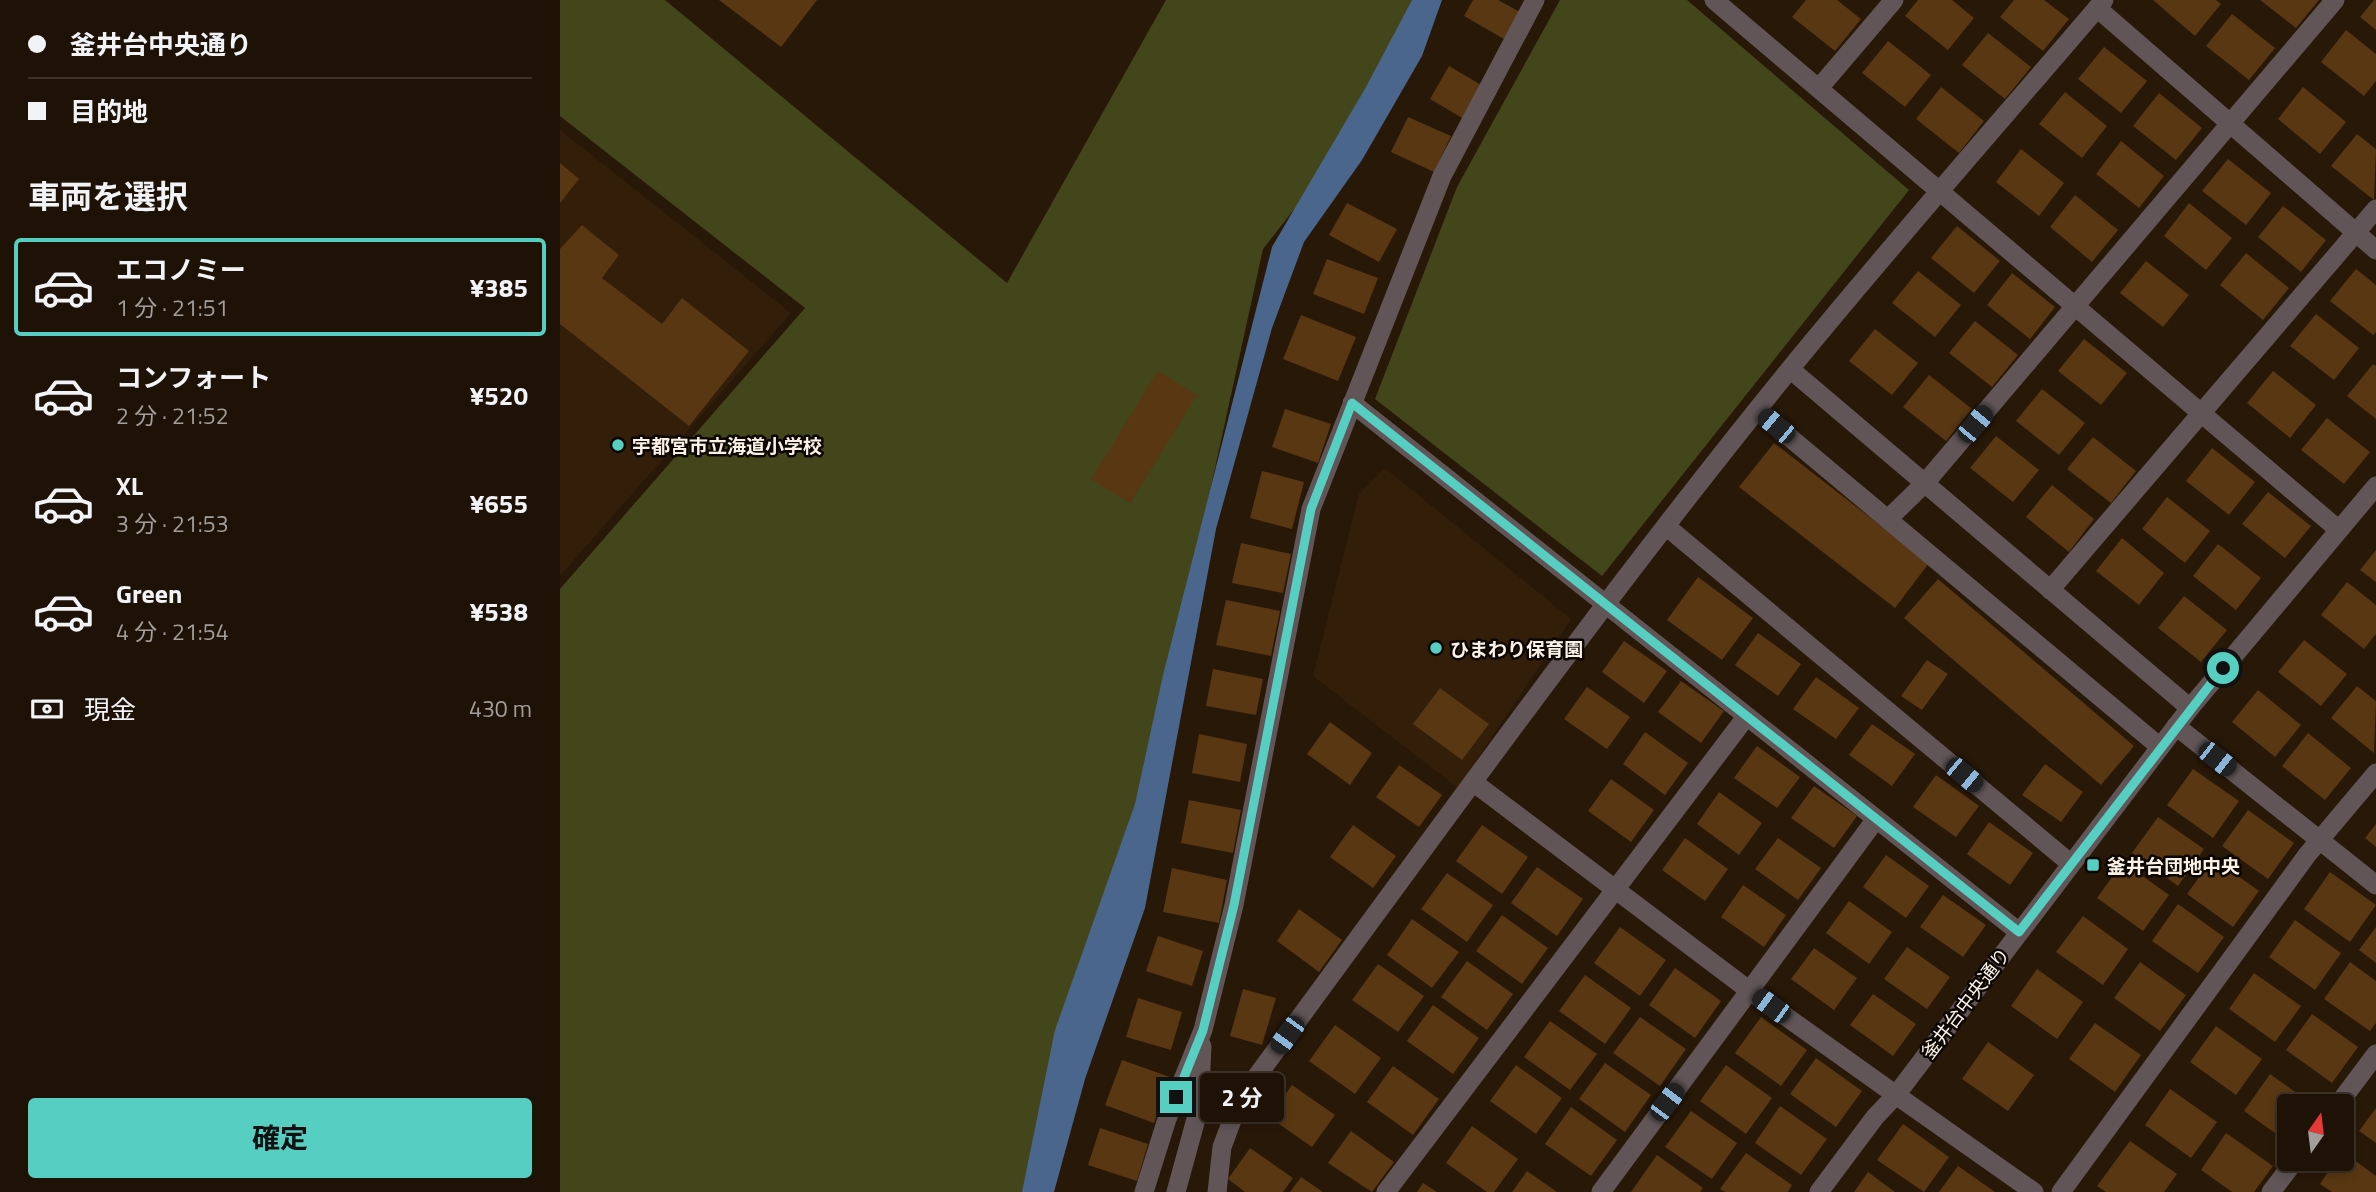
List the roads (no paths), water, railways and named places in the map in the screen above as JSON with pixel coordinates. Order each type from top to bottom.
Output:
[{"type":"street","points":[[1144,1192],[1167,1119],[1203,1030],[1234,905],[1311,509],[1442,176],[1535,0]]},
{"type":"street","points":[[1714,0],[2339,530]]},
{"type":"street","points":[[1819,88],[1894,0]]},
{"type":"street","points":[[1888,519],[1925,483],[2335,0]]},
{"type":"street","points":[[1217,1192],[1222,1147],[1240,1098],[1605,605],[1790,369],[2101,4],[2376,250]]},
{"type":"street","points":[[2050,590],[2376,209]]},
{"type":"street","points":[[1790,369],[2190,708]]},
{"type":"street","points":[[1352,403],[2019,932]]},
{"type":"street","points":[[1758,410],[2160,747]]},
{"type":"street","name":"釜井台中央通り","points":[[1819,1192],[1875,1117],[1896,1095],[2190,708],[2376,486]]},
{"type":"street","points":[[1667,527],[2070,863]]},
{"type":"street","points":[[1386,1192],[1746,717]]},
{"type":"street","points":[[2176,726],[2376,885]]},
{"type":"street","points":[[2061,1192],[2319,840],[2376,773]]},
{"type":"street","points":[[1474,782],[1750,991],[2034,1192]]},
{"type":"street","points":[[1601,1192],[1876,820]]},
{"type":"street","points":[[1176,1192],[1199,1108],[1203,1030]]},
{"type":"street","points":[[2346,1094],[2376,1055]]},
{"type":"street","points":[[2272,1192],[2287,1171]]},
{"type":"water","points":[[1412,0],[1442,0],[1422,56],[1362,160],[1304,242],[1272,328],[1216,529],[1145,908],[1085,1079],[1054,1192],[1022,1192],[1055,1030],[1135,804],[1163,675],[1272,247],[1366,87]]},
{"type":"place","name":"宇都宮市立海道小学校","points":[[618,445]]},
{"type":"place","name":"ひまわり保育園","points":[[1436,648]]},
{"type":"place","name":"釜井台団地中央","points":[[2093,865]]}]
